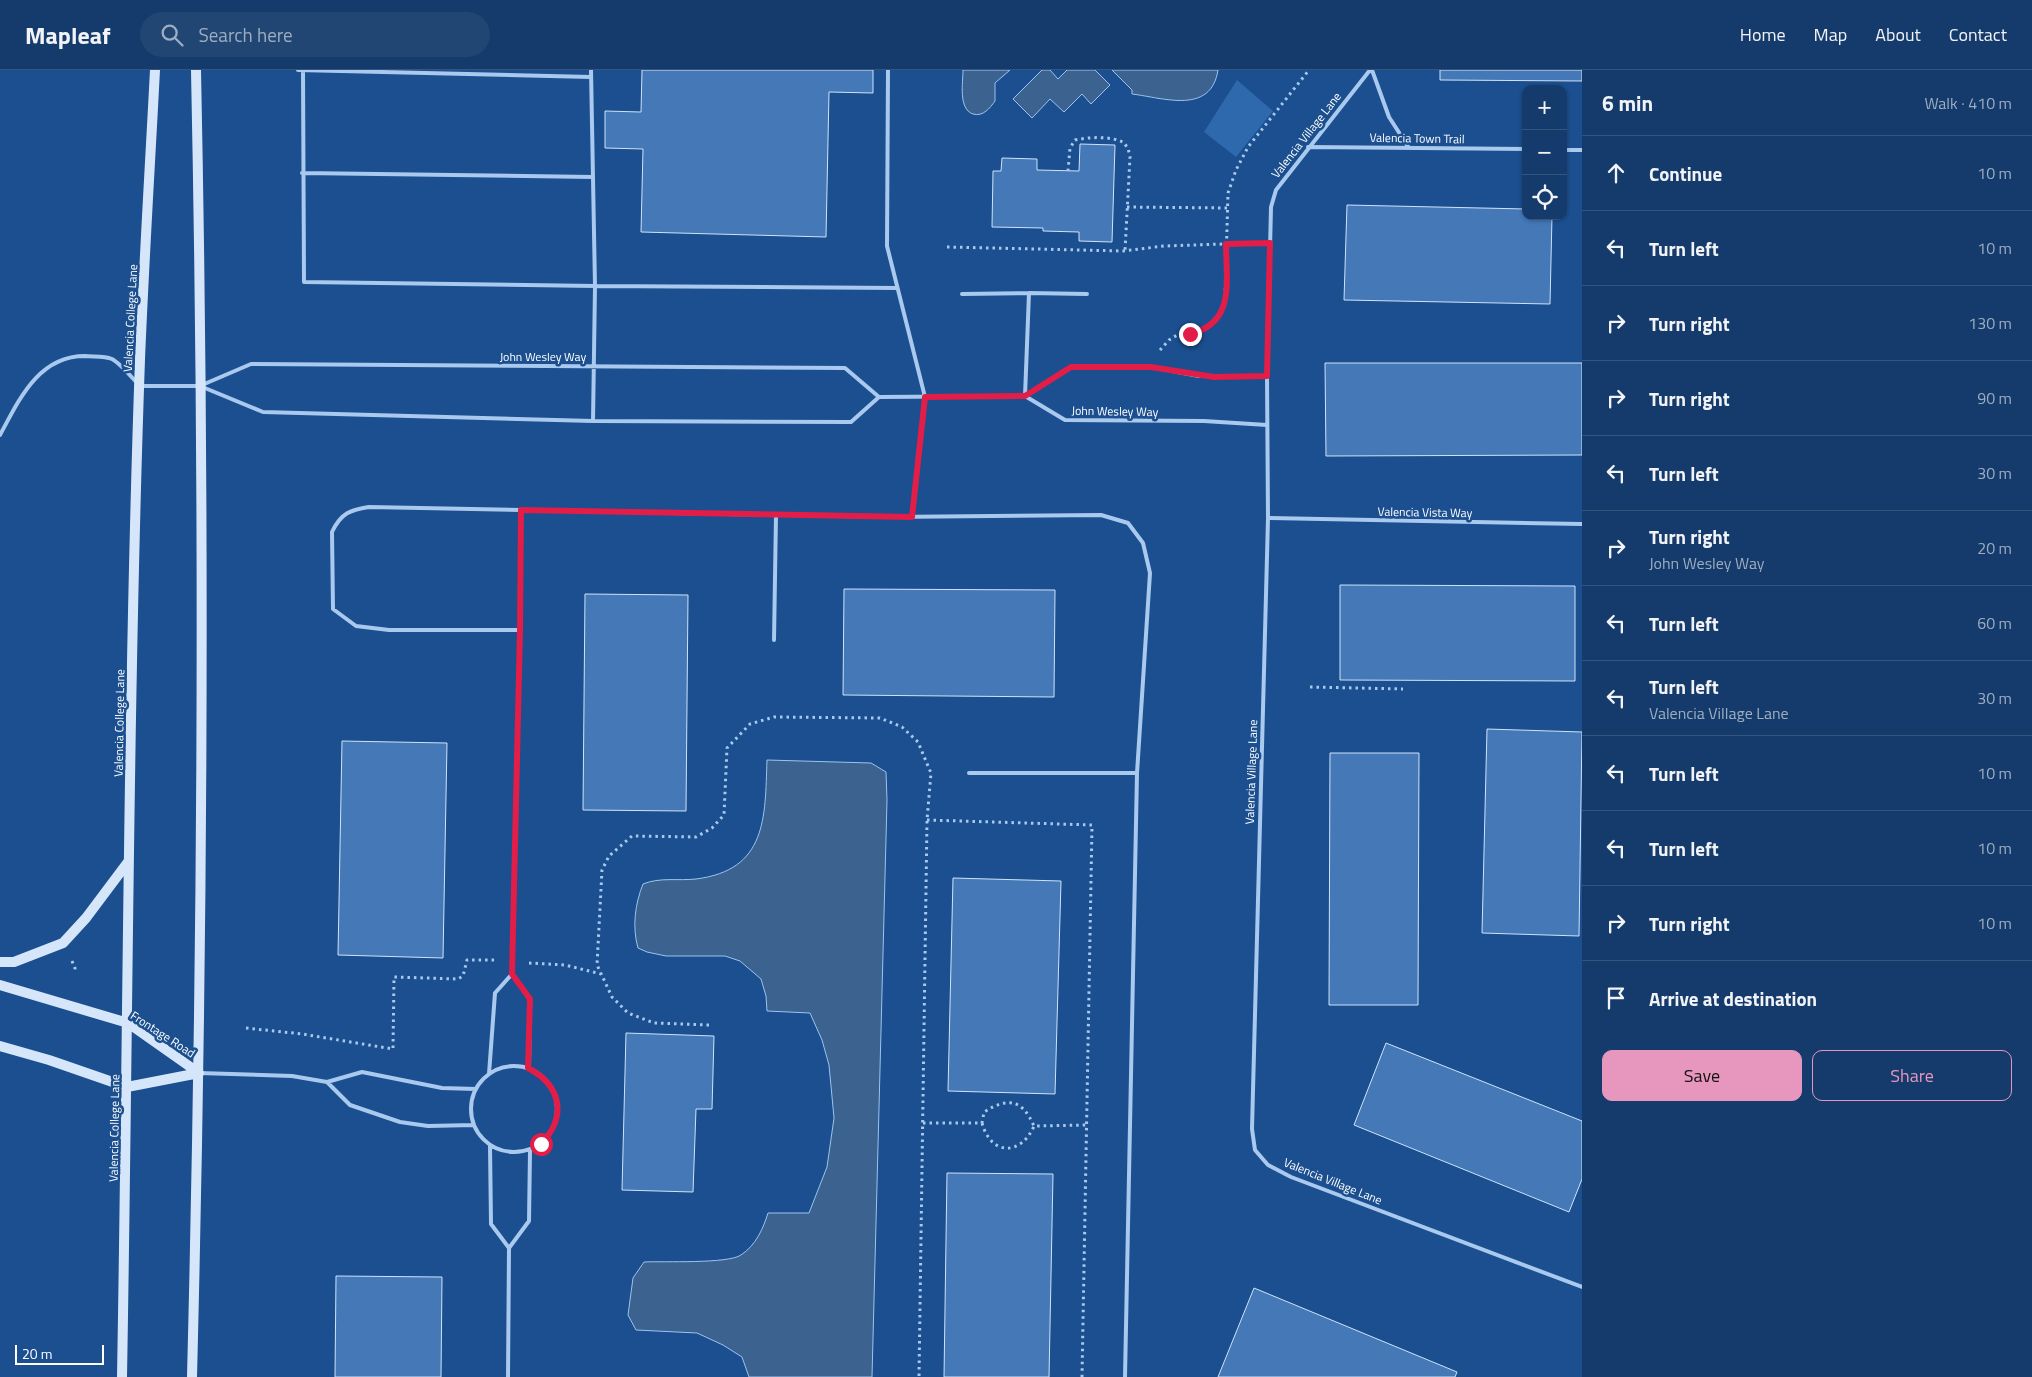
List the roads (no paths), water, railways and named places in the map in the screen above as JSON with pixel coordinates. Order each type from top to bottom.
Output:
[{"type":"street","name":"Valencia College Lane","points":[[122,1377],[128,1023],[128,862],[140,386],[155,70]]},
{"type":"street","points":[[192,1377],[201,910],[200,250],[196,70]]},
{"type":"street","points":[[0,962],[14,962],[63,943],[86,918],[128,862]]},
{"type":"street","name":"Frontage Road","points":[[0,985],[128,1023],[199,1073]]},
{"type":"street","points":[[0,1046],[49,1060],[127,1087]]},
{"type":"street","name":"Frontage Road","points":[[127,1087],[199,1073]]},
{"type":"lane","points":[[591,77],[301,70],[304,282],[897,288]]},
{"type":"lane","points":[[591,70],[594,286],[593,421]]},
{"type":"lane","points":[[888,70],[887,246],[925,397],[912,517]]},
{"type":"lane","points":[[1371,70],[1389,117],[1409,148]]},
{"type":"lane","name":"Valencia Village Lane","points":[[1371,70],[1308,147],[1276,190],[1271,207],[1267,376],[1268,518],[1252,1129],[1255,1150],[1268,1165],[1291,1177],[1582,1287]]},
{"type":"lane","name":"Valencia Town Trail","points":[[1308,147],[1522,149]]},
{"type":"lane","points":[[1567,150],[1582,150]]},
{"type":"lane","points":[[302,173],[592,177]]},
{"type":"lane","points":[[1025,396],[1029,293]]},
{"type":"lane","points":[[962,294],[1087,294]]},
{"type":"lane","points":[[0,435],[26,388],[43,370],[58,362],[77,356],[112,360],[140,386]]},
{"type":"lane","name":"John Wesley Way","points":[[140,386],[200,386],[263,412],[593,421],[851,422],[879,397],[845,368],[251,364],[200,386]]},
{"type":"lane","points":[[879,397],[1025,396],[1071,367],[1151,367],[1214,377],[1267,376]]},
{"type":"lane","name":"John Wesley Way","points":[[1025,396],[1065,420],[1204,421],[1267,425]]},
{"type":"lane","points":[[520,630],[389,630],[356,626],[333,609],[332,532],[337,521],[351,510],[369,507],[912,517],[1101,515],[1128,523],[1143,543],[1150,573],[1137,773],[1125,1377]]},
{"type":"lane","points":[[521,510],[512,974],[530,999],[528,1068]]},
{"type":"lane","points":[[774,640],[776,515]]},
{"type":"lane","name":"Valencia Vista Way","points":[[1268,518],[1582,524]]},
{"type":"lane","points":[[969,773],[1137,773]]},
{"type":"lane","points":[[489,1074],[495,993],[512,974]]},
{"type":"lane","points":[[504,1067],[528,1068],[540,1074],[550,1084],[556,1096],[558,1109],[556,1122],[550,1134],[541,1144],[530,1151],[503,1152],[490,1146],[480,1137],[473,1124],[470,1112],[472,1100],[476,1089],[489,1074],[504,1067]]},
{"type":"lane","points":[[199,1073],[292,1076],[327,1082],[362,1072],[442,1088],[476,1089]]},
{"type":"lane","points":[[327,1082],[350,1105],[400,1122],[428,1126],[473,1124]]},
{"type":"lane","points":[[490,1146],[491,1224],[509,1248]]},
{"type":"lane","points":[[508,1377],[509,1248],[529,1221],[530,1151]]}]
